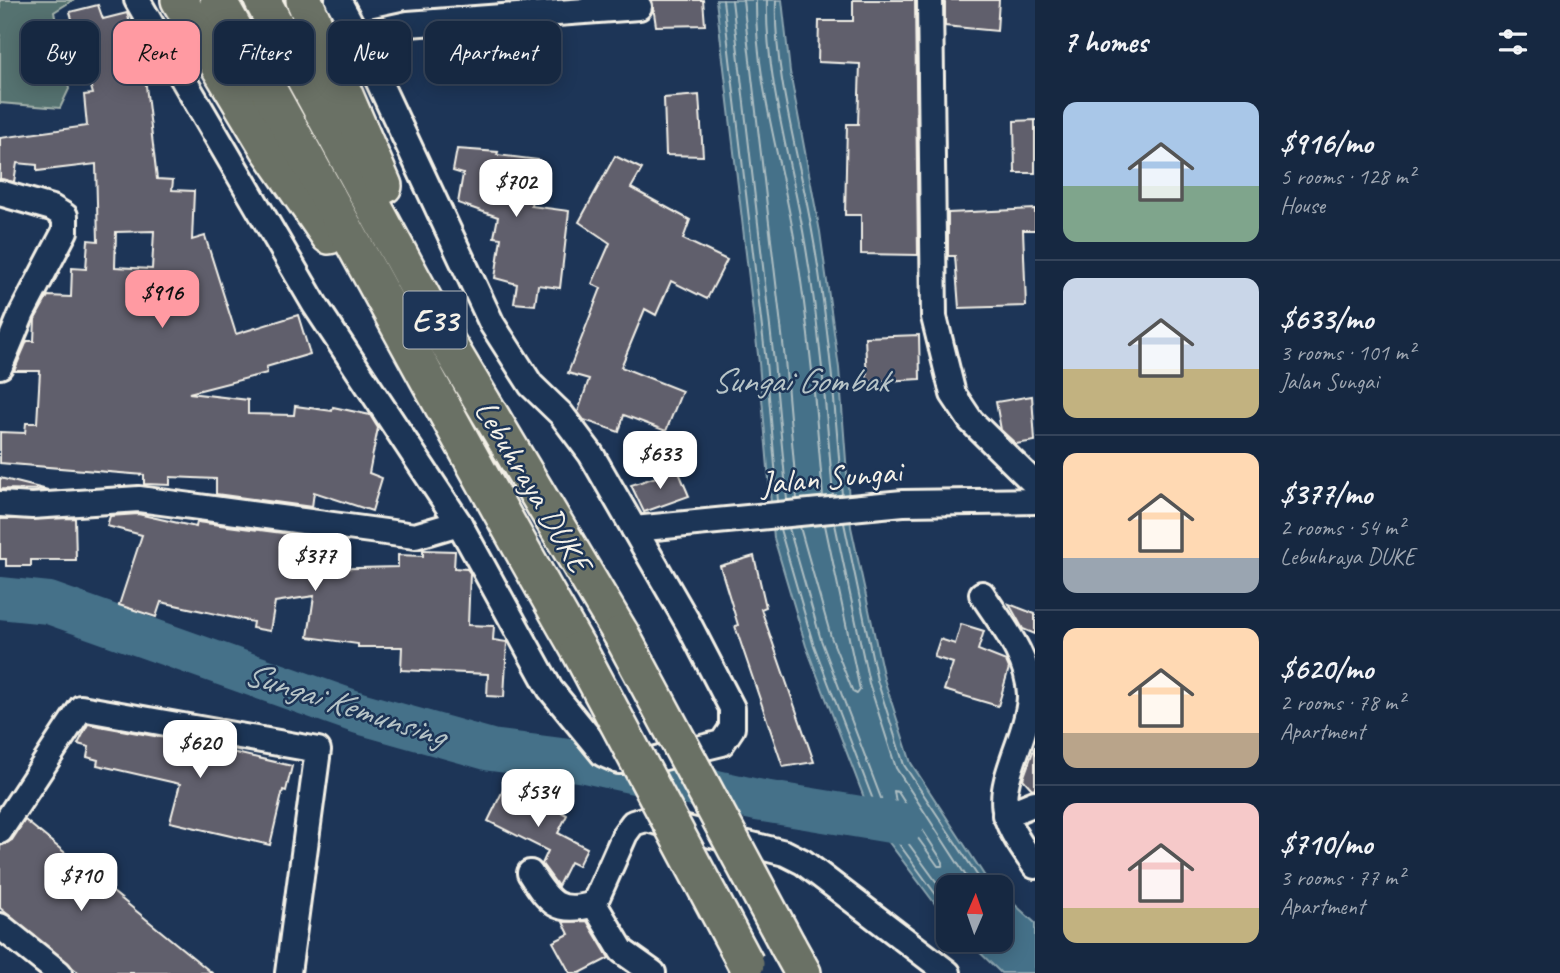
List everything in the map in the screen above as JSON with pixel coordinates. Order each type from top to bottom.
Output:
[{"type":"highway","points":[[179,0],[268,148],[425,374]]},
{"type":"highway","name":"Lebuhraya DUKE","points":[[218,0],[579,650],[749,968]]},
{"type":"highway","name":"Lebuhraya DUKE","points":[[262,0],[447,342],[621,634],[796,960]]},
{"type":"highway","points":[[304,0],[447,342]]},
{"type":"street","points":[[137,0],[315,305],[459,523],[550,689],[603,754],[619,761],[648,761],[722,743],[732,728],[732,708],[591,454],[561,414],[531,385],[492,324],[380,84]]},
{"type":"street","points":[[338,0],[349,21]]},
{"type":"street","points":[[930,0],[933,317],[953,394],[971,421],[1035,484]]},
{"type":"street","points":[[411,23],[639,7]]},
{"type":"street","points":[[0,193],[52,208],[65,216],[65,230],[22,313],[0,366]]},
{"type":"street","points":[[0,504],[32,506],[139,499],[415,536],[459,523]]},
{"type":"street","name":"Jalan Sungai","points":[[634,529],[903,503],[1035,502]]},
{"type":"street","points":[[982,594],[1022,656],[1033,696],[1003,788],[1005,815],[1035,866]]},
{"type":"street","points":[[0,831],[81,708],[318,750],[288,973]]},
{"type":"street","points":[[1005,815],[1035,803]]},
{"type":"street","points":[[594,904],[625,834],[633,823],[646,819],[785,853],[803,862],[948,973]]},
{"type":"street","points":[[530,873],[556,905],[573,910],[594,904]]},
{"type":"street","points":[[594,904],[622,951],[653,973]]},
{"type":"street","points":[[0,926],[59,973]]},
{"type":"green space","points":[[0,0],[73,0],[54,12],[56,21],[21,21],[21,84],[68,84],[69,89],[60,108],[0,103]]},
{"type":"water","name":"Sungai Gombak","points":[[716,0],[782,0],[790,72],[820,232],[839,368],[851,527],[884,679],[911,763],[984,875],[936,875],[936,905],[873,821],[806,646],[774,538],[759,363]]},
{"type":"water","points":[[1013,903],[1035,923],[1035,973],[1001,973],[979,952],[1013,952]]},
{"type":"building","points":[[652,0],[703,0],[705,25],[656,26]]},
{"type":"building","points":[[853,0],[915,0],[918,255],[861,254],[861,215],[845,215],[847,124],[858,124],[860,64],[818,62],[819,21],[853,21]]},
{"type":"building","points":[[945,0],[999,0],[997,31],[945,26]]},
{"type":"building","points":[[98,5],[103,19],[127,13],[129,21],[113,21],[113,84],[146,84],[157,179],[173,180],[172,190],[194,191],[192,240],[205,236],[236,334],[298,315],[310,354],[266,367],[267,373],[189,393],[248,400],[248,414],[294,415],[295,406],[332,411],[333,407],[370,415],[378,428],[369,473],[382,478],[372,511],[314,492],[312,507],[216,494],[216,479],[170,477],[170,485],[144,484],[144,475],[0,463],[0,432],[25,433],[26,423],[37,423],[40,371],[14,371],[27,341],[34,341],[35,319],[48,296],[71,297],[72,268],[86,269],[88,240],[98,241],[96,164],[37,171],[37,165],[17,163],[14,182],[0,179],[0,138],[87,126],[84,95],[93,94],[90,84],[99,84],[99,21],[73,21],[70,12]],"holes":[[[154,231],[152,269],[115,267],[116,232]]]},
{"type":"building","points":[[699,95],[703,156],[666,155],[664,98]]},
{"type":"building","points":[[1035,120],[1035,173],[1015,173],[1014,121]]},
{"type":"building","points":[[457,149],[498,152],[497,155],[539,160],[531,206],[569,211],[560,288],[538,285],[535,305],[514,303],[517,284],[495,278],[501,238],[494,237],[498,217],[458,203],[463,174],[453,171]]},
{"type":"building","points":[[615,156],[642,169],[631,188],[690,220],[683,239],[727,260],[707,299],[671,281],[656,315],[645,309],[621,367],[682,391],[666,431],[624,415],[619,432],[584,420],[578,412],[589,379],[568,373],[601,288],[592,284],[610,243],[579,222]]},
{"type":"building","points":[[1035,209],[1035,230],[1023,230],[1026,306],[959,308],[955,256],[948,256],[948,213]]},
{"type":"building","points":[[919,335],[920,379],[867,382],[865,337]]},
{"type":"building","points":[[1032,396],[1035,441],[1016,444],[1001,430],[996,402]]},
{"type":"building","points":[[678,470],[689,496],[644,512],[631,485]]},
{"type":"building","points":[[0,478],[48,490],[0,489]]},
{"type":"building","points":[[138,514],[196,527],[197,522],[313,537],[318,569],[398,567],[398,555],[423,556],[423,550],[455,551],[454,568],[467,569],[470,573],[468,625],[494,626],[493,640],[507,642],[504,697],[487,696],[488,674],[401,670],[402,647],[358,647],[358,644],[308,637],[314,596],[275,602],[270,631],[252,628],[253,622],[161,602],[156,617],[119,605],[142,535],[107,526],[110,516]]},
{"type":"building","points":[[75,518],[76,560],[31,560],[31,566],[6,566],[6,559],[0,559],[0,519]]},
{"type":"building","points":[[754,556],[766,607],[761,609],[814,762],[783,767],[735,626],[738,625],[720,566]]},
{"type":"building","points":[[1009,604],[1035,614],[1035,634],[1023,629]]},
{"type":"building","points":[[961,624],[984,631],[978,650],[1006,661],[1009,668],[998,706],[944,690],[953,663],[934,657],[940,639],[955,644]]},
{"type":"building","points":[[88,724],[193,743],[292,766],[286,791],[283,790],[270,845],[170,822],[180,784],[97,765],[98,760],[87,757],[89,747],[78,744]]},
{"type":"building","points":[[1035,746],[1035,788],[1032,789],[1023,779]]},
{"type":"building","points":[[506,784],[567,815],[558,833],[587,848],[578,866],[570,862],[558,886],[542,864],[548,851],[488,821]]},
{"type":"building","points":[[25,820],[212,973],[79,973],[0,908],[0,846],[12,840]]},
{"type":"building","points":[[587,921],[609,958],[580,973],[570,973],[553,942],[569,934],[563,922]]},
{"type":"waterway","name":"Sungai Kemunsing","points":[[0,598],[49,603],[359,713],[491,750],[585,762],[757,800],[903,824]]}]
